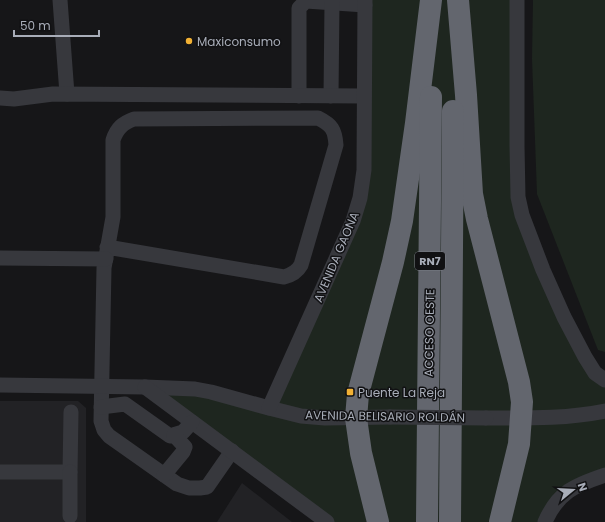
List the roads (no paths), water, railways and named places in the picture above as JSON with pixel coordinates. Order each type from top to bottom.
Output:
[{"type":"highway","points":[[378,522],[361,453],[356,418],[358,394],[393,262],[402,221],[432,0]]},
{"type":"highway","name":"ACCESO OESTE","points":[[427,522],[432,0]]},
{"type":"highway","name":"ACCESO OESTE","points":[[450,522],[454,0]]},
{"type":"highway","points":[[458,0],[472,194],[477,219],[519,382],[522,402],[519,444],[500,522]]},
{"type":"street","points":[[60,0],[67,94]]},
{"type":"street","points":[[517,0],[518,197],[522,215],[543,270],[564,317],[588,362],[595,372],[605,380]]},
{"type":"street","points":[[299,96],[299,8],[306,1],[332,3],[365,2]]},
{"type":"street","name":"AVENIDA GAONA","points":[[269,408],[353,221],[360,198],[364,170],[365,2]]},
{"type":"street","points":[[331,96],[332,3]]},
{"type":"street","points":[[0,98],[14,99],[53,94],[364,96]]},
{"type":"street","points":[[0,258],[106,253],[284,277],[291,275],[298,270],[301,265],[336,145],[335,135],[327,122],[318,118],[134,119],[123,124],[116,132],[113,140],[113,217],[106,253],[101,386],[101,421],[104,430],[109,436],[177,484],[189,488],[207,487],[232,451]]},
{"type":"street","name":"AVENIDA BELISARIO ROLDÁN","points":[[0,385],[145,387],[211,392],[301,416],[325,418],[522,418],[578,416],[605,411]]},
{"type":"street","points":[[145,387],[327,522]]},
{"type":"street","points":[[101,407],[126,404],[170,436],[183,432],[192,422]]},
{"type":"street","points":[[70,516],[71,412]]},
{"type":"street","points":[[164,475],[183,452],[185,447],[174,435]]},
{"type":"street","points":[[0,472],[70,472]]},
{"type":"street","points":[[545,522],[548,514],[560,498],[579,484],[605,475]]},
{"type":"place","name":"Maxiconsumo","points":[[189,41]]},
{"type":"place","name":"Puente La Reja","points":[[350,392]]}]
